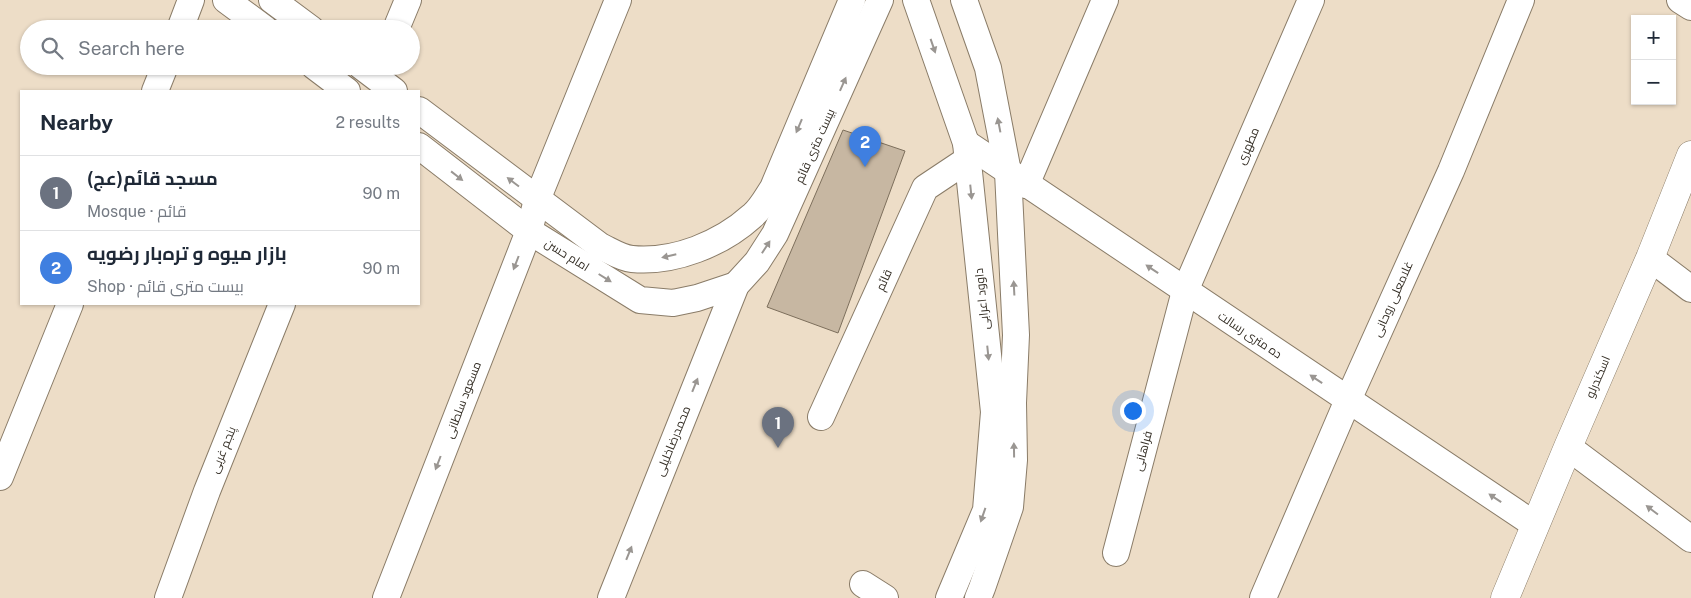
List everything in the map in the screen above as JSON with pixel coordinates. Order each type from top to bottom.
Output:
[{"type":"main road","name":"اسکندرلو","points":[[1505,598],[1650,258],[1691,155]]},
{"type":"street","points":[[183,20],[191,0]]},
{"type":"street","points":[[226,0],[252,20]]},
{"type":"street","points":[[272,0],[299,20]]},
{"type":"street","points":[[400,20],[408,0]]},
{"type":"street","name":"مسعود سلطانی","points":[[386,598],[529,231],[538,200],[618,0]]},
{"type":"street","name":"بیست متری قائم","points":[[715,242],[736,229],[754,214],[774,188],[852,0]]},
{"type":"street","name":"بیست متری قائم","points":[[736,285],[757,262],[775,234],[880,0]]},
{"type":"street","name":"داوود اعرابی","points":[[916,0],[966,152],[994,412],[986,510],[949,598]]},
{"type":"street","points":[[964,0],[988,68],[1017,179],[1016,335],[1013,402],[1014,460],[1010,507],[978,598]]},
{"type":"street","points":[[1017,179],[1105,0]]},
{"type":"street","name":"مطهری","points":[[1185,292],[1311,0]]},
{"type":"street","name":"غلامعلی روحانی","points":[[1263,598],[1348,400],[1451,171],[1521,0]]},
{"type":"street","points":[[1680,0],[1691,7]]},
{"type":"street","points":[[155,90],[161,75]]},
{"type":"street","points":[[326,75],[346,90]]},
{"type":"street","name":"امام حسن","points":[[420,111],[600,246],[630,259],[659,259],[690,252],[715,242]]},
{"type":"street","name":"امام حسن","points":[[420,147],[529,231],[640,300],[673,303],[697,298],[736,285]]},
{"type":"street","name":"ده متری رسالت","points":[[966,152],[1017,179],[1535,525]]},
{"type":"street","name":"قائم","points":[[821,417],[926,188],[966,152]]},
{"type":"street","points":[[1650,258],[1691,289]]},
{"type":"street","name":"محمدرضاخلیلی","points":[[611,598],[736,285]]},
{"type":"street","name":"فراهانی","points":[[1116,553],[1185,292]]},
{"type":"street","points":[[0,477],[70,305]]},
{"type":"street","name":"پنجم غربی","points":[[168,598],[207,491],[282,305]]},
{"type":"street","points":[[1568,447],[1691,539]]},
{"type":"street","points":[[863,584],[885,598]]},
{"type":"building","points":[[843,130],[905,151],[838,333],[767,307]]},
{"type":"place","name":"بازار میوه و تره‌بار رضویه","points":[[865,167]]},
{"type":"place","name":"مسجد قائم(عج)","points":[[778,448]]}]
